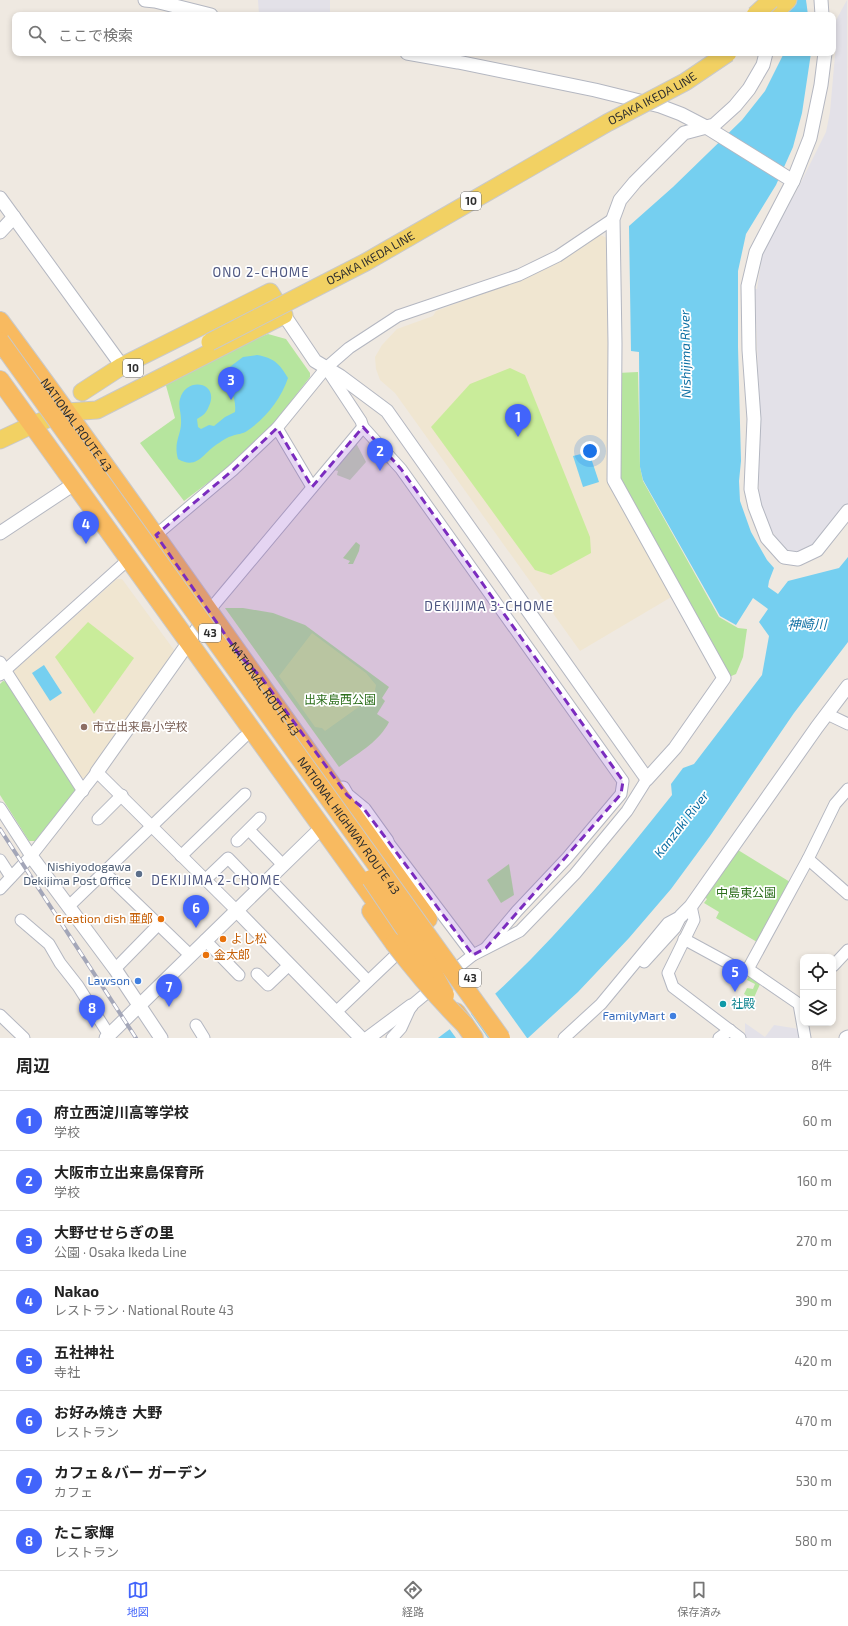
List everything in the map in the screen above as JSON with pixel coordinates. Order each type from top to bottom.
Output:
[{"type":"highway","name":"NATIONAL ROUTE 43","points":[[0,321],[156,535],[208,612],[513,1038]]},
{"type":"highway","name":"NATIONAL HIGHWAY ROUTE 43","points":[[0,341],[501,1038]]},
{"type":"highway","name":"NATIONAL HIGHWAY ROUTE 43","points":[[0,358],[355,855],[426,960],[445,995],[469,1032]]},
{"type":"highway","name":"43","points":[[0,380],[223,688],[399,944],[445,995]]},
{"type":"highway","points":[[223,688],[244,737],[315,834],[399,944],[430,989],[469,1032]]},
{"type":"main road","points":[[758,12],[771,0]]},
{"type":"main road","points":[[774,12],[788,0]]},
{"type":"main road","name":"OSAKA IKEDA LINE","points":[[63,407],[82,392],[208,338],[601,113],[680,73],[705,56]]},
{"type":"main road","name":"OSAKA IKEDA LINE","points":[[0,428],[29,420],[63,407],[366,262],[607,123],[685,82],[724,56]]},
{"type":"main road","points":[[63,407],[97,410],[284,316],[270,292],[122,366],[82,392]]},
{"type":"main road","name":"OSAKA IKEDA LINE","points":[[0,440],[29,420]]},
{"type":"street","points":[[145,0],[170,4],[200,12]]},
{"type":"street","points":[[771,0],[771,12]]},
{"type":"street","points":[[820,0],[822,12]]},
{"type":"street","points":[[424,56],[595,90],[653,104],[681,114],[706,127],[789,179]]},
{"type":"street","points":[[368,1038],[412,1006],[473,955],[520,931],[575,874],[627,811],[647,779],[675,748],[724,678],[614,480],[615,343],[612,218],[620,200],[635,182],[684,133],[714,125],[735,106],[749,89],[759,71],[765,56]]},
{"type":"street","points":[[825,56],[821,85],[810,138],[789,179],[756,252],[748,286],[749,350],[754,419],[750,490],[755,508],[767,538],[784,556],[798,559],[817,550],[848,511]]},
{"type":"street","points":[[0,198],[122,366]]},
{"type":"street","points":[[0,232],[14,217]]},
{"type":"street","points":[[156,535],[233,470],[277,428],[326,368],[349,348],[398,316],[519,275],[558,256],[612,218]]},
{"type":"street","points":[[284,316],[315,361],[387,411],[647,779]]},
{"type":"street","points":[[326,368],[361,421],[363,427],[405,474],[623,782],[621,794],[567,858],[517,911],[486,948]]},
{"type":"street","points":[[0,889],[31,856],[83,791],[189,642],[208,612],[297,508],[312,487],[363,427]]},
{"type":"street","points":[[277,428],[312,487]]},
{"type":"street","points":[[0,533],[74,484]]},
{"type":"street","points":[[83,791],[2,669],[130,558]]},
{"type":"street","points":[[240,656],[261,677],[347,794],[364,809],[473,955]]},
{"type":"street","points":[[564,1038],[601,1004],[668,923],[681,916],[691,906],[848,686]]},
{"type":"street","points":[[827,714],[848,724]]},
{"type":"street","points":[[68,907],[244,737]]},
{"type":"street","points":[[97,772],[206,879],[361,1038]]},
{"type":"street","points":[[748,969],[808,859],[835,804],[848,789]]},
{"type":"street","points":[[181,856],[245,794]]},
{"type":"street","points":[[98,819],[122,795]]},
{"type":"street","points":[[0,808],[31,856],[115,969],[161,1038]]},
{"type":"street","points":[[237,841],[260,818]]},
{"type":"street","points":[[249,830],[283,865]]},
{"type":"street","points":[[21,920],[49,944],[60,963],[78,986],[108,1036],[139,1004],[315,834]]},
{"type":"street","points":[[206,879],[228,858],[258,889]]},
{"type":"street","points":[[808,859],[848,894]]},
{"type":"street","points":[[0,860],[11,876]]},
{"type":"street","points":[[104,872],[190,955]]},
{"type":"street","points":[[269,878],[368,981]]},
{"type":"street","points":[[691,906],[694,920],[668,974],[673,986],[740,1038]]},
{"type":"street","points":[[573,1038],[611,1002],[628,980],[675,928],[681,916]]},
{"type":"street","points":[[115,969],[159,924]]},
{"type":"street","points":[[684,939],[739,969],[748,969],[800,1000]]},
{"type":"street","points":[[205,940],[239,975]]},
{"type":"street","points":[[336,1012],[368,981],[399,944]]},
{"type":"street","points":[[836,963],[848,950]]},
{"type":"street","points":[[257,974],[268,985],[289,965]]},
{"type":"street","points":[[392,1038],[401,1028],[412,1006]]},
{"type":"street","points":[[0,1015],[24,1038]]},
{"type":"street","points":[[196,1026],[204,1038]]},
{"type":"street","points":[[804,1026],[805,1038]]},
{"type":"street","points":[[719,1038],[730,1030]]},
{"type":"highlighted area","points":[[363,427],[401,469],[623,781],[621,794],[486,948],[473,955],[364,809],[347,795],[261,677],[240,656],[156,535],[233,470],[277,428],[312,487]]},
{"type":"shaded area","points":[[258,0],[330,0],[330,12],[259,12]]},
{"type":"shaded area","points":[[847,0],[848,506],[811,546],[796,552],[783,548],[766,522],[760,506],[758,472],[760,426],[755,289],[757,289],[763,249],[795,194],[826,132],[830,112],[836,56],[836,20]]},
{"type":"shaded area","points":[[598,234],[607,238],[609,481],[673,596],[580,651],[395,393],[380,380],[376,369],[375,357],[382,345],[397,329],[433,316],[436,311],[550,267],[576,251]]},
{"type":"shaded area","name":"市立出来島小学校","points":[[117,579],[122,579],[174,650],[174,656],[86,778],[79,778],[14,676],[14,671]]},
{"type":"shaded area","points":[[745,1023],[765,1037],[774,1025],[799,1029],[801,1038],[747,1038],[745,1037]]},
{"type":"green space","points":[[268,334],[286,339],[310,373],[310,377],[274,423],[231,465],[184,501],[140,443],[175,418],[165,382],[238,345]]},
{"type":"green space","points":[[510,368],[525,375],[590,537],[591,553],[551,575],[535,570],[431,427],[470,384]]},
{"type":"green space","points":[[638,372],[640,467],[643,481],[719,617],[738,628],[747,629],[743,657],[736,674],[729,677],[618,478],[617,373]]},
{"type":"green space","points":[[356,443],[366,462],[350,480],[337,475],[338,471],[334,470]]},
{"type":"green space","points":[[356,542],[360,545],[359,551],[353,564],[348,564],[350,561],[343,558]]},
{"type":"green space","name":"出来島西公園","points":[[225,608],[243,608],[273,613],[305,625],[389,687],[382,698],[385,701],[377,714],[389,722],[380,736],[339,767]]},
{"type":"green space","points":[[88,622],[134,658],[94,714],[55,657]]},
{"type":"green space","points":[[312,633],[366,673],[376,685],[374,696],[325,731],[322,728],[315,727],[279,676]]},
{"type":"green space","points":[[3,681],[8,682],[75,786],[75,791],[35,841],[29,841],[0,795],[0,684]]},
{"type":"green space","name":"中島東公園","points":[[738,850],[790,882],[757,942],[716,918],[719,912],[704,903],[707,899],[703,896]]},
{"type":"green space","points":[[509,864],[514,895],[501,903],[487,880]]},
{"type":"green space","points":[[750,975],[761,982],[752,1002],[748,1000],[749,997],[744,994],[747,988],[753,989],[755,984],[747,980]]},
{"type":"water","points":[[783,0],[806,0],[808,12],[783,12]]},
{"type":"water","points":[[782,56],[811,56],[802,113],[793,147],[776,185],[746,234],[738,271],[741,461],[739,481],[740,501],[751,532],[767,560],[774,568],[768,587],[778,594],[788,581],[839,568],[848,557],[848,642],[794,713],[710,836],[671,889],[629,938],[578,992],[528,1038],[438,1038],[475,1011],[496,993],[566,922],[672,795],[671,784],[683,768],[694,764],[762,675],[769,636],[759,622],[768,609],[753,598],[736,625],[720,616],[643,480],[640,467],[639,352],[631,351],[629,226],[673,187],[742,120],[765,91]]},
{"type":"water","points":[[257,355],[276,362],[288,378],[272,408],[260,421],[247,431],[230,436],[214,446],[196,461],[191,463],[178,459],[176,447],[181,425],[179,402],[183,392],[189,387],[195,385],[206,387],[210,392],[211,398],[206,412],[197,419],[198,427],[201,429],[209,425],[214,426],[225,417],[235,412],[235,401],[227,375],[227,369],[243,357]]},
{"type":"water","points":[[589,452],[599,482],[583,487],[573,456]]},
{"type":"water","points":[[44,665],[62,693],[50,701],[32,673]]},
{"type":"pier","points":[[494,992],[527,1038],[494,1038],[473,1008]]},
{"type":"pier","points":[[469,1011],[488,1038],[456,1038],[448,1027]]},
{"type":"railway","points":[[0,829],[136,1038]]},
{"type":"place","name":"大野せせらぎの里","points":[[231,400]]},
{"type":"place","name":"府立西淀川高等学校","points":[[518,437]]},
{"type":"place","name":"大阪市立出来島保育所","points":[[380,471]]},
{"type":"place","name":"Nakao","points":[[86,544]]},
{"type":"place","name":"市立出来島小学校","points":[[84,727]]},
{"type":"place","name":"Nishiyodogawa Dekijima Post Office","points":[[139,874]]},
{"type":"place","name":"Creation dish 亜郎","points":[[161,919]]},
{"type":"place","name":"お好み焼き 大野","points":[[196,928]]},
{"type":"place","name":"よし松","points":[[223,939]]},
{"type":"place","name":"金太郎","points":[[206,955]]},
{"type":"place","name":"Lawson","points":[[138,981]]},
{"type":"place","name":"五社神社","points":[[735,992]]},
{"type":"place","name":"社殿","points":[[723,1004]]},
{"type":"place","name":"カフェ＆バー ガーデン","points":[[169,1007]]},
{"type":"place","name":"FamilyMart","points":[[673,1016]]},
{"type":"place","name":"たこ家輝","points":[[92,1028]]},
{"type":"district","name":"ONO 2-CHOME","points":[[261,272]]},
{"type":"district","name":"DEKIJIMA 3-CHOME","points":[[489,606]]},
{"type":"district","name":"DEKIJIMA 2-CHOME","points":[[216,880]]},
{"type":"water label","name":"Nishijima River","points":[[685,354]]},
{"type":"water label","name":"神崎川","points":[[807,624]]},
{"type":"water label","name":"Kanzaki River","points":[[681,824]]}]
